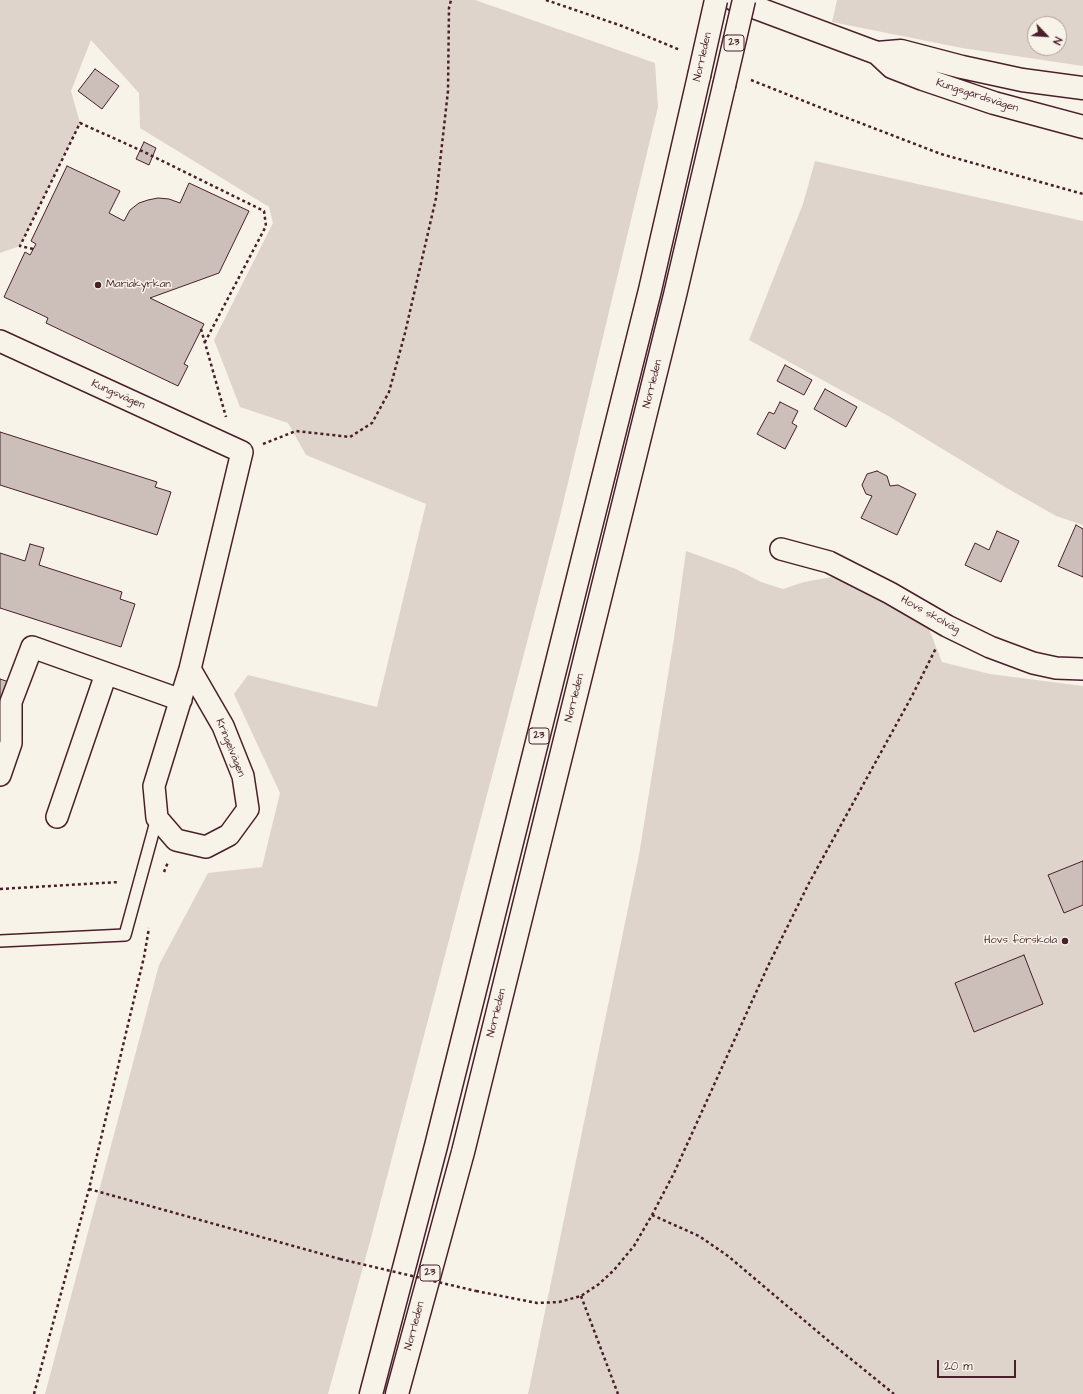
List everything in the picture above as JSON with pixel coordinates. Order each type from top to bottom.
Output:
[{"type":"main road","name":"Norrleden","points":[[371,1394],[436,1146],[630,367],[716,0]]},
{"type":"main road","name":"Kungsgårdsvägen","points":[[736,0],[878,53],[901,52],[1022,80],[1083,88]]},
{"type":"main road","name":"Norrleden","points":[[397,1394],[463,1152],[675,295],[744,0]]},
{"type":"main road","name":"Kungsgårdsvägen","points":[[878,53],[892,67],[923,79],[994,103],[1083,127]]},
{"type":"street","name":"Kungsvägen","points":[[0,341],[239,450]]},
{"type":"street","points":[[176,840],[157,818],[154,786],[190,669],[239,450]]},
{"type":"street","name":"Hovs skolväg","points":[[781,549],[829,562],[890,593],[947,626],[990,647],[1033,663],[1056,668],[1083,669]]},
{"type":"street","points":[[0,775],[11,743],[11,702],[32,647],[181,700]]},
{"type":"street","name":"Kringelvägen","points":[[176,840],[206,847],[229,835],[248,809],[244,776],[223,726],[190,669]]},
{"type":"street","points":[[57,817],[106,674]]},
{"type":"lane","points":[[0,942],[125,935],[157,818]]},
{"type":"path","points":[[201,329],[239,450],[296,430],[350,437],[372,423],[389,392],[405,332],[436,198],[448,91],[449,8],[451,0]]},
{"type":"path","points":[[546,0],[622,26],[681,51]]},
{"type":"path","points":[[748,78],[941,154],[1083,194]]},
{"type":"path","points":[[33,249],[20,246],[80,123],[140,150],[264,211],[266,226],[205,342]]},
{"type":"path","points":[[89,1189],[340,1258],[476,1291],[537,1303],[559,1302],[581,1296],[599,1284],[614,1270],[634,1246],[652,1215],[674,1173],[768,966],[809,883],[912,696],[947,626]]},
{"type":"path","points":[[0,889],[161,880],[176,840]]},
{"type":"path","points":[[34,1394],[89,1189],[144,957],[149,926]]},
{"type":"path","points":[[652,1215],[699,1236],[728,1256],[894,1394]]},
{"type":"path","points":[[581,1296],[618,1394]]},
{"type":"shaded area","points":[[0,0],[475,0],[655,63],[658,107],[560,516],[372,1234],[328,1394],[45,1394],[159,965],[208,873],[262,867],[280,793],[234,694],[248,675],[377,707],[426,504],[306,455],[288,423],[240,407],[214,340],[273,223],[269,207],[140,128],[139,93],[91,40],[71,91],[80,123],[20,246],[0,253]]},
{"type":"shaded area","points":[[837,0],[1083,0],[1083,66],[962,48],[832,22]]},
{"type":"shaded area","points":[[815,161],[1083,221],[1083,525],[1056,516],[1005,487],[890,417],[749,340],[803,204]]},
{"type":"shaded area","points":[[686,551],[736,569],[761,582],[783,589],[804,582],[832,577],[888,599],[929,629],[942,662],[990,674],[1083,686],[1083,1394],[528,1394],[639,855],[674,638]]},
{"type":"building","points":[[95,69],[119,86],[102,109],[78,91]]},
{"type":"building","points":[[144,142],[156,148],[149,165],[136,159]]},
{"type":"building","name":"Mariakyrkan","points":[[67,166],[120,191],[109,213],[124,221],[130,210],[139,203],[148,200],[158,198],[169,199],[180,203],[189,183],[249,211],[219,273],[150,298],[204,324],[184,364],[188,366],[178,386],[46,323],[48,318],[4,297],[25,252],[30,255],[36,244],[31,241]]},
{"type":"building","points":[[785,365],[812,380],[804,395],[777,381]]},
{"type":"building","points":[[825,389],[857,407],[846,427],[814,409]]},
{"type":"building","points":[[780,402],[798,411],[792,423],[797,426],[785,449],[757,434],[769,412],[774,414]]},
{"type":"building","points":[[0,432],[157,482],[155,487],[171,492],[157,535],[0,485]]},
{"type":"building","points":[[877,471],[887,476],[890,486],[898,485],[916,494],[897,535],[861,518],[872,496],[866,494],[862,485],[867,474]]},
{"type":"building","points":[[1076,525],[1083,529],[1083,577],[1058,566]]},
{"type":"building","points":[[997,531],[1019,541],[1001,582],[965,565],[975,543],[989,550]]},
{"type":"building","points":[[30,544],[44,548],[39,565],[122,592],[120,599],[135,604],[121,647],[0,608],[0,553],[25,561]]},
{"type":"building","points":[[0,679],[9,682],[3,698],[0,697]]},
{"type":"building","points":[[1083,861],[1083,905],[1064,913],[1048,875]]},
{"type":"building","points":[[1024,955],[1043,1004],[974,1032],[955,983]]},
{"type":"place","name":"Mariakyrkan","points":[[98,285]]},
{"type":"place","name":"Hovs förskola","points":[[1065,941]]}]
